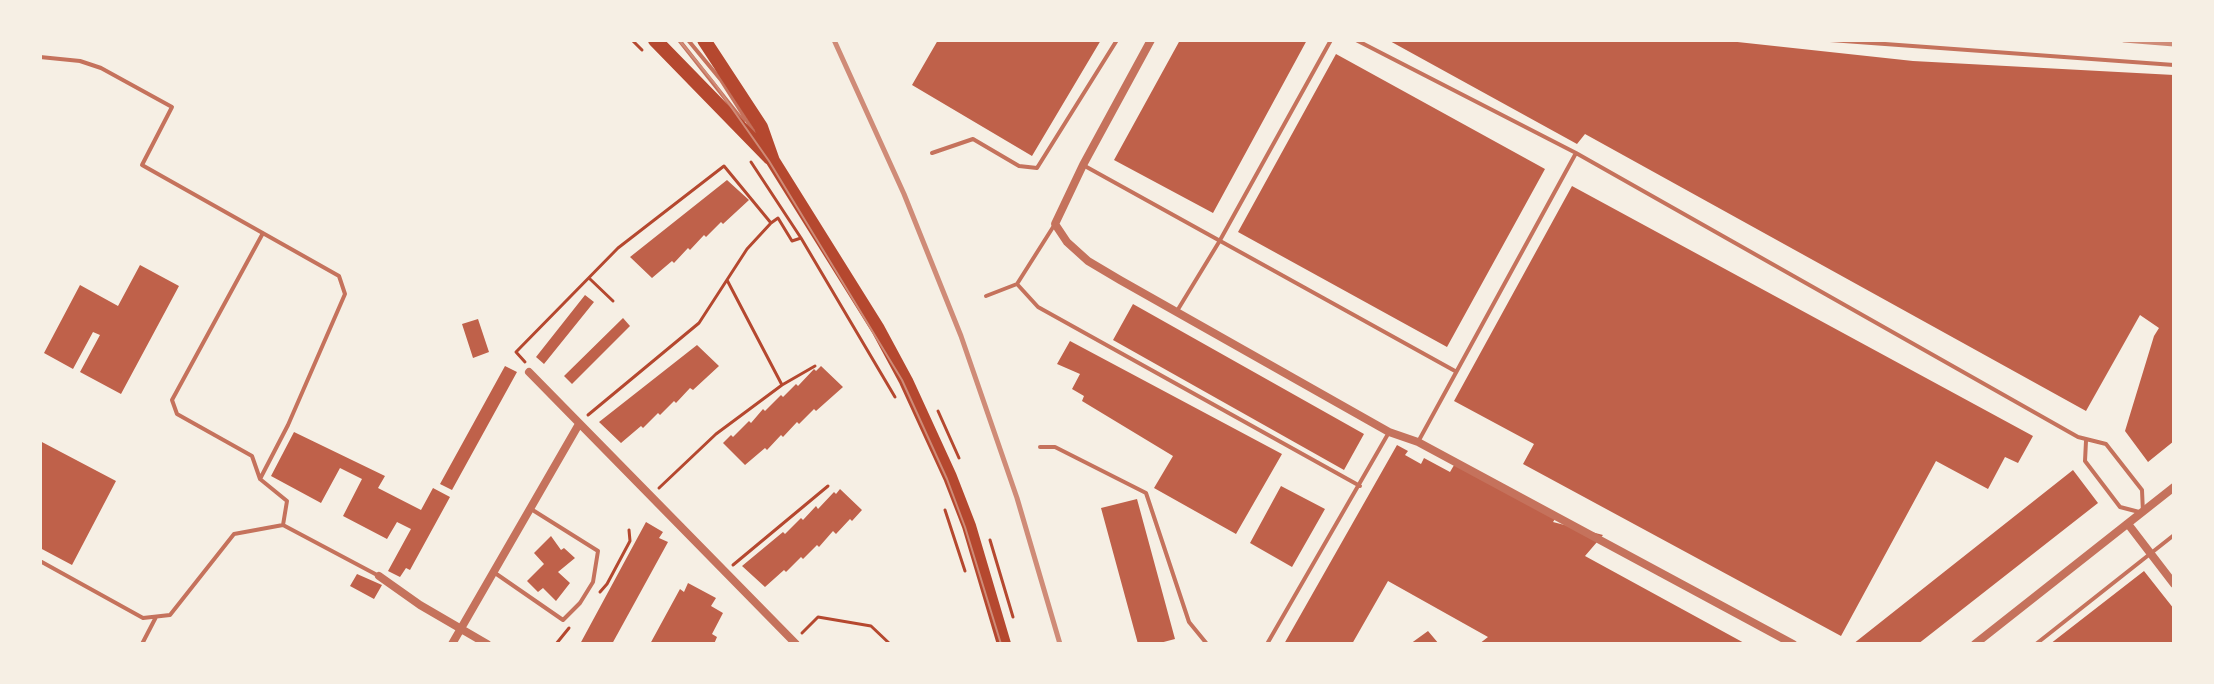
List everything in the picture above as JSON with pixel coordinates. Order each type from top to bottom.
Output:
[{"type":"main road","points":[[655,40],[773,161],[878,329],[918,407],[969,526],[1004,644]]},
{"type":"main road","points":[[704,40],[761,127],[773,161]]},
{"type":"street","points":[[1151,40],[1091,149],[1055,224],[1067,242],[1088,261],[1389,432],[1418,442],[1793,644]]},
{"type":"street","points":[[529,372],[795,643]]},
{"type":"street","points":[[452,644],[579,424]]},
{"type":"street","points":[[1975,644],[2174,487]]},
{"type":"street","points":[[2128,524],[2174,584]]},
{"type":"street","points":[[379,576],[420,605],[487,644]]},
{"type":"lane","points":[[679,40],[773,161]]},
{"type":"lane","points":[[688,40],[721,80],[773,161]]},
{"type":"lane","points":[[932,153],[973,139],[1019,166],[1037,168],[1117,40]]},
{"type":"lane","points":[[1177,311],[1219,242],[1331,40]]},
{"type":"lane","points":[[1356,40],[1576,153],[2086,441],[2106,444],[2142,490],[2143,513],[2120,507],[2085,461],[2086,441]]},
{"type":"lane","points":[[1830,40],[2174,65]]},
{"type":"lane","points":[[40,57],[80,61],[101,68],[172,107],[142,165],[339,276],[345,294],[288,425],[260,479]]},
{"type":"lane","points":[[1418,442],[1576,153]]},
{"type":"lane","points":[[1083,165],[1455,371]]},
{"type":"lane","points":[[986,296],[1017,284],[1055,224]]},
{"type":"lane","points":[[263,233],[172,400],[177,414],[252,456],[260,479],[287,501],[283,525]]},
{"type":"lane","points":[[1017,284],[1038,307],[1360,486]]},
{"type":"lane","points":[[1267,644],[1389,432]]},
{"type":"lane","points":[[1040,447],[1055,447],[1146,493],[1189,622],[1207,644]]},
{"type":"lane","points":[[493,571],[563,620],[580,603],[593,582],[598,551],[530,508]]},
{"type":"lane","points":[[40,561],[143,618],[170,615],[234,534],[283,525],[379,576]]},
{"type":"lane","points":[[2036,644],[2174,535]]},
{"type":"lane","points":[[142,644],[156,617]]},
{"type":"path","points":[[747,158],[801,238],[896,398]]},
{"type":"path","points":[[529,372],[529,366],[516,352],[618,248],[724,166],[771,223]]},
{"type":"path","points":[[579,424],[699,323],[747,249],[771,223],[778,218],[792,241],[801,238]]},
{"type":"path","points":[[589,278],[613,301]]},
{"type":"path","points":[[727,280],[782,385]]},
{"type":"path","points":[[651,496],[716,434],[782,385],[815,366]]},
{"type":"path","points":[[725,573],[828,486]]},
{"type":"path","points":[[943,502],[967,576]]},
{"type":"path","points":[[795,643],[818,617],[871,626],[890,644]]},
{"type":"building","points":[[938,40],[1101,40],[1032,156],[912,85]]},
{"type":"building","points":[[1180,40],[1307,40],[1213,213],[1114,160]]},
{"type":"building","points":[[1388,40],[1719,40],[1913,61],[2174,75],[2174,441],[2148,462],[2125,431],[2159,328],[2140,315],[2086,411],[1585,134],[1577,144]]},
{"type":"building","points":[[1336,54],[1545,169],[1447,347],[1238,232]]},
{"type":"building","points":[[727,180],[749,200],[690,250],[688,248],[674,263],[672,261],[652,278],[630,257]]},
{"type":"building","points":[[1572,186],[2033,436],[2018,463],[2005,457],[1988,489],[1936,461],[1841,636],[1523,464],[1534,444],[1454,401]]},
{"type":"building","points":[[140,265],[179,286],[121,394],[80,372],[100,335],[93,332],[73,369],[44,353],[80,285],[118,306]]},
{"type":"building","points":[[585,295],[594,302],[544,364],[536,357]]},
{"type":"building","points":[[1133,304],[1364,434],[1344,470],[1113,340]]},
{"type":"building","points":[[623,318],[630,326],[572,384],[564,376]]},
{"type":"building","points":[[478,319],[489,352],[473,358],[462,324]]},
{"type":"building","points":[[1070,341],[1282,454],[1236,534],[1154,488],[1173,456],[1082,401],[1084,396],[1072,389],[1080,374],[1057,364]]},
{"type":"building","points":[[697,345],[719,366],[693,390],[690,388],[676,403],[674,401],[621,443],[599,422]]},
{"type":"building","points":[[505,366],[517,372],[452,490],[440,484]]},
{"type":"building","points":[[821,366],[843,387],[745,465],[723,443]]},
{"type":"building","points":[[294,432],[385,476],[378,488],[421,510],[433,488],[450,497],[410,570],[406,568],[400,577],[388,571],[411,529],[397,522],[387,539],[343,516],[362,479],[340,468],[321,503],[271,476]]},
{"type":"building","points":[[40,441],[116,481],[72,565],[40,548]]},
{"type":"building","points":[[1397,445],[1408,451],[1405,455],[1421,464],[1424,458],[1450,472],[1457,460],[1557,516],[1553,522],[1603,535],[1585,556],[1746,644],[1479,644],[1488,637],[1388,581],[1352,644],[1284,644]]},
{"type":"building","points":[[2073,470],[2098,503],[1918,644],[1853,644]]},
{"type":"building","points":[[1281,486],[1325,509],[1292,567],[1250,543]]},
{"type":"building","points":[[840,489],[862,510],[836,534],[833,531],[819,547],[817,545],[765,587],[742,566],[801,518],[803,520],[816,506],[818,509]]},
{"type":"building","points":[[1137,499],[1175,639],[1156,644],[1138,644],[1101,508]]},
{"type":"building","points":[[646,522],[663,532],[659,538],[668,542],[612,644],[580,644]]},
{"type":"building","points":[[551,536],[561,550],[564,548],[575,558],[558,572],[570,583],[556,601],[543,588],[538,592],[527,581],[544,564],[534,553]]},
{"type":"building","points":[[2144,571],[2174,609],[2174,644],[2050,644]]},
{"type":"building","points":[[357,574],[382,585],[374,599],[350,586]]},
{"type":"building","points":[[688,583],[716,598],[711,606],[723,613],[712,634],[717,637],[714,644],[650,644],[680,589],[684,592]]},
{"type":"building","points":[[1428,631],[1439,644],[1410,644]]},
{"type":"tram line","points":[[679,40],[715,84],[769,161],[902,380],[947,479],[1001,644]]},
{"type":"railway","points":[[834,40],[904,194],[961,336],[1017,498],[1060,644]]},
{"type":"railway","points":[[2124,40],[2174,44]]}]
